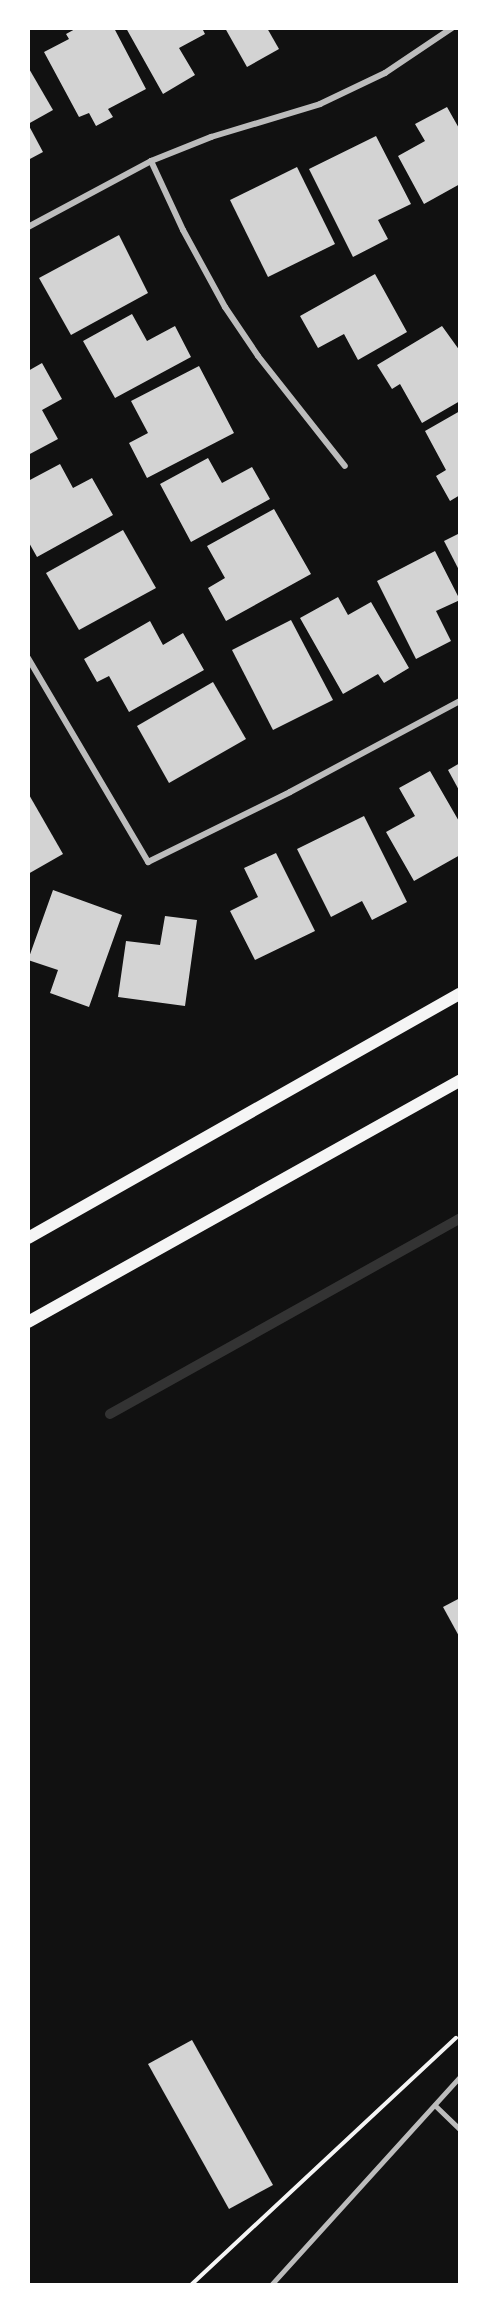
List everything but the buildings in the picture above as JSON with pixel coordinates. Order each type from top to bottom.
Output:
[{"type":"main road","points":[[28,1238],[459,994]]},
{"type":"main road","points":[[28,1322],[459,1081]]},
{"type":"street","points":[[28,227],[151,161],[211,137],[320,104],[385,73],[452,28]]},
{"type":"street","points":[[151,161],[183,230],[225,307],[258,356],[345,466]]},
{"type":"street","points":[[28,658],[148,862],[290,792],[459,701]]},
{"type":"lane","points":[[272,2284],[459,2077]]},
{"type":"lane","points":[[435,2105],[459,2129]]},
{"type":"path","points":[[192,2284],[456,2038]]},
{"type":"waterway","points":[[110,1414],[460,1218]]}]
